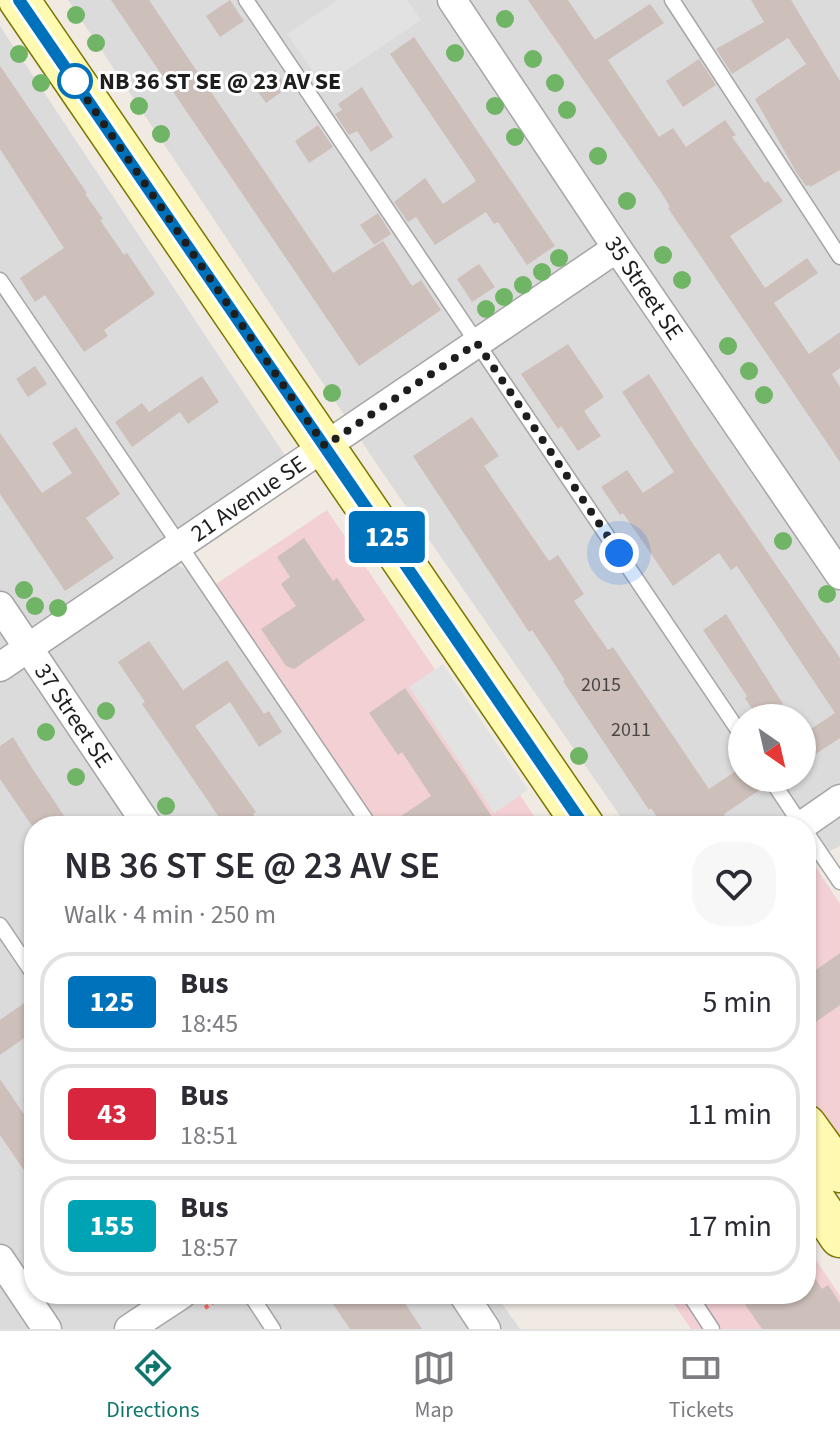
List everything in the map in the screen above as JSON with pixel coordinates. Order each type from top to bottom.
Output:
[{"type":"main road","points":[[19,0],[577,816]]},
{"type":"main road","points":[[816,1139],[840,1172]]},
{"type":"main road","points":[[816,1202],[840,1237]]},
{"type":"street","name":"35 Street SE","points":[[452,0],[840,575]]},
{"type":"street","name":"21 Avenue SE","points":[[0,667],[617,248]]},
{"type":"street","name":"37 Street SE","points":[[0,606],[141,816]]},
{"type":"street","points":[[816,816],[840,799]]},
{"type":"street","points":[[0,1259],[24,1295]]},
{"type":"street","points":[[30,1304],[47,1329]]},
{"type":"street","points":[[129,1329],[167,1304]]},
{"type":"street","points":[[470,1304],[486,1329]]},
{"type":"lane","points":[[246,0],[728,715]]},
{"type":"lane","points":[[672,0],[840,257]]},
{"type":"lane","points":[[0,280],[363,816]]},
{"type":"lane","points":[[779,792],[795,816]]},
{"type":"lane","points":[[816,847],[840,882]]},
{"type":"lane","points":[[0,925],[24,960]]},
{"type":"lane","points":[[257,1304],[273,1329]]},
{"type":"lane","points":[[696,1304],[712,1329]]},
{"type":"shaded area","points":[[68,0],[840,0],[840,846],[816,858],[816,816],[620,816],[378,466]]},
{"type":"shaded area","points":[[338,0],[407,0],[421,20],[323,86],[287,34]]},
{"type":"shaded area","points":[[0,26],[290,463],[161,555],[213,586],[370,816],[24,816],[24,1304],[502,1304],[520,1329],[0,1329]]},
{"type":"shaded area","points":[[327,510],[534,816],[370,816],[213,586]]},
{"type":"shaded area","points":[[443,664],[528,790],[494,813],[409,687]]},
{"type":"shaded area","points":[[816,868],[840,904],[840,1141],[816,1108]]},
{"type":"shaded area","points":[[816,1260],[840,1296],[840,1329],[691,1329],[674,1304],[816,1304]]},
{"type":"building","points":[[111,0],[149,0],[333,273],[383,241],[412,286],[421,280],[441,310],[359,366]]},
{"type":"building","points":[[230,0],[244,21],[220,37],[206,16]]},
{"type":"building","points":[[528,0],[568,0],[595,40],[650,4],[664,23],[608,60],[659,137],[673,128],[686,147],[725,120],[736,135],[732,137],[765,183],[768,181],[783,201],[730,236],[765,288],[807,258],[818,273],[774,303],[809,354],[840,332],[840,368],[832,374],[840,387],[840,462],[668,208],[661,192]]},
{"type":"building","points":[[751,0],[791,0],[840,81],[840,170],[810,187],[798,175],[755,99],[806,64],[788,38],[732,74],[716,49],[764,22]]},
{"type":"building","points":[[414,37],[555,246],[527,265],[498,222],[494,224],[486,212],[435,245],[416,217],[408,222],[394,202],[425,178],[443,204],[476,181],[390,54]]},
{"type":"building","points":[[699,59],[716,85],[683,107],[666,81]]},
{"type":"building","points":[[0,66],[87,193],[103,219],[100,220],[155,294],[104,330],[108,336],[84,352],[45,295],[35,302],[20,278],[64,248],[0,149]]},
{"type":"building","points":[[275,70],[287,88],[266,103],[253,85]]},
{"type":"building","points":[[362,87],[393,137],[371,152],[357,131],[349,135],[335,114],[342,110],[338,104]]},
{"type":"building","points":[[318,125],[333,147],[309,163],[295,141]]},
{"type":"building","points":[[378,213],[391,234],[374,245],[360,225]]},
{"type":"building","points":[[479,264],[495,287],[472,302],[457,279]]},
{"type":"building","points":[[568,344],[604,397],[584,411],[601,436],[578,451],[561,426],[558,429],[521,374]]},
{"type":"building","points":[[35,366],[47,384],[28,397],[16,379]]},
{"type":"building","points":[[649,374],[693,444],[840,658],[840,738],[816,754],[816,726],[835,713],[737,566],[731,570],[719,553],[673,586],[623,513],[620,515],[601,487],[627,470],[643,493],[674,472],[622,392]]},
{"type":"building","points":[[202,376],[219,402],[188,424],[180,412],[132,447],[115,422],[142,403],[149,412]]},
{"type":"building","points":[[472,417],[499,456],[484,466],[549,561],[558,555],[584,594],[574,601],[608,650],[613,647],[709,789],[728,776],[728,792],[757,792],[725,816],[656,816],[651,808],[649,810],[532,630],[529,632],[413,456]]},
{"type":"building","points":[[76,427],[120,494],[86,518],[114,558],[65,591],[0,494],[0,433],[42,493],[72,473],[52,443]]},
{"type":"building","points":[[304,538],[333,581],[337,578],[365,620],[294,669],[286,666],[261,629],[296,606],[281,584],[290,577],[277,557]]},
{"type":"building","points":[[726,614],[783,704],[749,704],[745,698],[747,696],[703,630]]},
{"type":"building","points":[[149,641],[183,690],[227,660],[264,714],[269,711],[282,732],[259,747],[230,702],[195,726],[256,812],[254,816],[218,816],[142,704],[145,702],[118,662]]},
{"type":"building","points":[[405,688],[491,816],[401,816],[431,796],[402,752],[398,755],[369,713]]},
{"type":"building","points":[[13,737],[64,816],[25,816],[0,779],[0,746]]},
{"type":"building","points":[[840,953],[840,1005],[816,1022],[816,970]]},
{"type":"building","points":[[24,1003],[24,1038],[0,1055],[0,1020]]},
{"type":"building","points":[[0,1079],[24,1114],[24,1170],[0,1135]]},
{"type":"building","points":[[816,1280],[822,1289],[828,1285],[840,1303],[840,1329],[762,1329],[745,1304],[816,1304]]},
{"type":"building","points":[[333,1304],[406,1304],[422,1329],[350,1329]]},
{"type":"bus line","name":"125","points":[[19,0],[577,816]]},
{"type":"place","name":"NB 36 ST SE @ 23 AV SE","points":[[75,81]]},
{"type":"route","points":[[75,81],[73,79],[325,446],[477,343],[619,553]]}]
